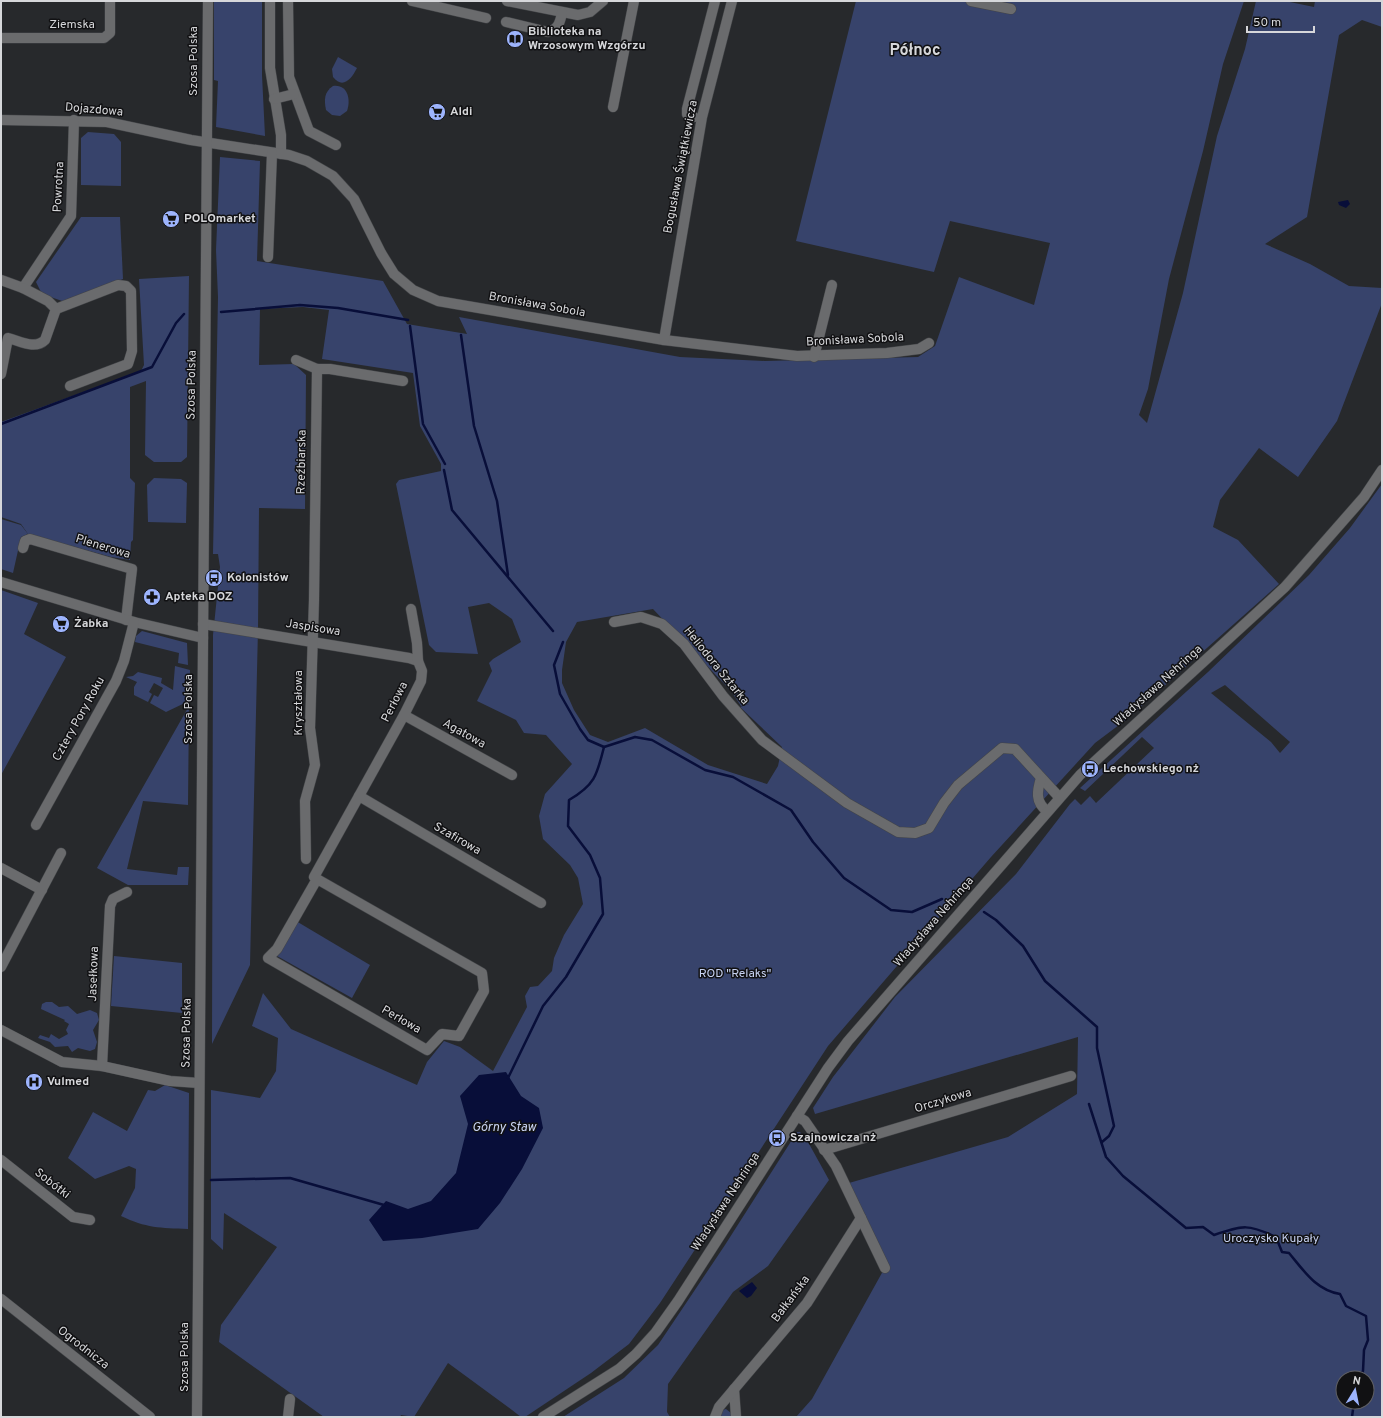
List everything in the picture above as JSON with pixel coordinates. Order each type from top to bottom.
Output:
[{"type":"street","name":"Ziemska","points":[[1,38],[104,38],[110,32],[110,1]]},
{"type":"street","name":"Szosa Polska","points":[[197,1417],[208,1]]},
{"type":"street","points":[[268,257],[276,154],[281,135],[274,99],[270,58],[270,1]]},
{"type":"street","points":[[288,1],[289,72],[294,94],[309,131],[336,145]]},
{"type":"street","points":[[412,1],[434,3],[486,18]]},
{"type":"street","points":[[507,1],[532,4],[562,13],[578,15],[590,12],[603,1]]},
{"type":"street","points":[[613,107],[634,1]]},
{"type":"street","points":[[694,117],[686,114],[715,1]]},
{"type":"street","name":"Bogusława Świątkiewicza","points":[[664,340],[702,117],[732,1]]},
{"type":"street","points":[[971,1],[1011,9]]},
{"type":"street","points":[[506,22],[548,32],[554,30],[559,25],[562,13]]},
{"type":"street","points":[[274,99],[294,94]]},
{"type":"street","name":"Dojazdowa","points":[[1,120],[74,120],[107,122],[206,142]]},
{"type":"street","name":"Powrotna","points":[[22,288],[71,216],[74,120]]},
{"type":"street","name":"Bronisława Sobola","points":[[206,142],[296,157],[314,164],[328,173],[344,187],[359,206],[381,253],[390,268],[406,285],[424,296],[445,303],[664,340],[797,356],[895,352],[919,349],[929,343]]},
{"type":"street","points":[[1,280],[22,288],[48,301],[56,309]]},
{"type":"street","points":[[814,356],[832,285]]},
{"type":"street","points":[[56,309],[118,286],[126,286],[130,291],[132,351],[128,364],[70,386]]},
{"type":"street","points":[[1,374],[8,338],[33,345],[42,342],[45,340],[56,309]]},
{"type":"street","points":[[296,360],[317,369],[330,369],[403,381]]},
{"type":"street","name":"Rzeźbiarska","points":[[313,642],[317,369]]},
{"type":"street","name":"Władysława Nehringa","points":[[543,1417],[589,1390],[618,1369],[656,1332],[678,1301],[797,1116],[848,1041],[1060,797],[1108,748],[1280,593],[1307,564],[1359,502],[1382,470]]},
{"type":"street","name":"Plenerowa","points":[[24,548],[25,542],[30,539],[132,569],[130,621]]},
{"type":"street","points":[[1,582],[130,621],[203,638]]},
{"type":"street","name":"Perłowa","points":[[317,878],[277,949],[268,958],[427,1050],[442,1034],[459,1036],[484,991],[482,973],[317,878],[314,877],[404,715],[421,681],[422,671],[418,661],[417,643],[411,610]]},
{"type":"street","name":"Heliodora Sztarka","points":[[614,622],[641,617],[662,624],[684,644],[723,696],[762,740],[779,751],[847,803],[889,828],[904,833],[921,832],[929,828],[944,803],[958,785],[996,751],[1007,748],[1015,749],[1041,778]]},
{"type":"street","name":"Cztery Pory Roku","points":[[36,825],[119,675],[130,621]]},
{"type":"street","name":"Jaspisowa","points":[[203,624],[418,661]]},
{"type":"street","name":"Kryształowa","points":[[306,859],[304,801],[315,765],[310,728],[313,642]]},
{"type":"street","name":"Agatowa","points":[[404,715],[512,775]]},
{"type":"street","points":[[1047,811],[1041,806],[1038,799],[1038,789],[1041,778],[1060,797]]},
{"type":"street","name":"Szafirowa","points":[[359,796],[541,903]]},
{"type":"street","points":[[1,967],[61,853]]},
{"type":"street","points":[[1,868],[42,890]]},
{"type":"street","name":"Jasełkowa","points":[[102,1066],[110,906],[113,899],[127,892]]},
{"type":"street","points":[[1,1030],[62,1062],[102,1066],[177,1082],[199,1083]]},
{"type":"street","name":"Orczykowa","points":[[824,1150],[1071,1076]]},
{"type":"street","points":[[797,1116],[805,1121],[836,1166],[885,1268]]},
{"type":"street","name":"Sobótki","points":[[1,1160],[72,1217],[90,1220]]},
{"type":"street","name":"Bałkańska","points":[[715,1417],[716,1411],[807,1303],[861,1218]]},
{"type":"street","name":"Ogrodnicza","points":[[1,1299],[150,1417]]},
{"type":"street","points":[[734,1389],[736,1417]]},
{"type":"street","points":[[288,1417],[290,1399]]},
{"type":"green space","points":[[214,1],[262,1],[262,75],[265,136],[216,127],[218,81],[214,80]]},
{"type":"green space","name":"ROD \"Relaks\"","points":[[856,1],[1244,1],[1223,64],[1203,151],[1169,279],[1148,389],[1139,415],[1147,423],[1183,293],[1217,136],[1245,49],[1256,1],[1285,1],[1314,7],[1315,1],[1382,1],[1382,27],[1362,20],[1339,35],[1307,217],[1265,244],[1310,264],[1349,286],[1382,288],[1382,303],[1337,421],[1298,477],[1259,448],[1220,500],[1213,527],[1238,540],[1279,584],[1127,719],[1095,743],[991,857],[828,1046],[660,1303],[629,1344],[591,1373],[525,1417],[521,1417],[448,1363],[414,1417],[401,1415],[400,1417],[324,1417],[219,1342],[221,1325],[277,1247],[224,1213],[223,1250],[211,1239],[211,1090],[260,1098],[276,1071],[278,1038],[252,1026],[263,993],[291,1029],[417,1085],[427,1062],[444,1041],[460,1047],[493,1071],[527,1007],[525,996],[530,987],[538,986],[552,971],[554,958],[564,935],[583,904],[578,878],[570,865],[543,839],[539,816],[545,794],[572,764],[546,735],[524,733],[516,720],[477,701],[492,671],[489,663],[521,642],[512,619],[489,603],[468,607],[478,654],[436,652],[429,645],[396,484],[399,480],[441,471],[441,464],[420,426],[413,373],[322,359],[329,310],[303,307],[260,309],[259,365],[294,364],[306,375],[305,509],[259,508],[258,629],[250,965],[212,1044],[213,635],[220,567],[218,554],[213,554],[218,297],[216,250],[220,157],[260,161],[257,261],[383,281],[407,324],[467,334],[459,317],[680,357],[765,361],[918,357],[935,346],[959,277],[1034,305],[1050,243],[950,221],[934,272],[796,241]],"holes":[[[653,609],[731,691],[741,706],[749,704],[740,707],[782,747],[778,766],[767,784],[708,765],[645,728],[608,742],[590,735],[574,710],[562,683],[562,670],[566,642],[577,622]]]},
{"type":"green space","points":[[338,57],[357,68],[350,79],[344,83],[337,81],[333,77],[332,69]]},
{"type":"green space","points":[[333,86],[338,86],[345,90],[349,102],[347,111],[340,116],[332,115],[326,110],[325,96]]},
{"type":"green space","points":[[88,132],[114,134],[121,142],[121,186],[81,185],[81,138]]},
{"type":"green space","points":[[81,217],[120,217],[123,279],[65,302],[42,294],[36,282]]},
{"type":"green space","points":[[189,276],[187,457],[181,462],[154,462],[145,455],[146,381],[130,387],[130,478],[135,483],[133,540],[131,542],[130,560],[111,557],[28,534],[21,524],[1,517],[1,422],[141,371],[144,365],[139,279]]},
{"type":"green space","points":[[154,478],[181,479],[187,483],[186,523],[148,522],[147,485]]},
{"type":"green space","name":"Uroczysko Kupały","points":[[1382,484],[1382,1417],[796,1417],[812,1399],[883,1271],[849,1183],[1008,1137],[1077,1094],[1078,1037],[815,1114],[813,1108],[833,1077],[895,997],[1016,874],[1070,804],[1075,799],[1081,805],[1090,796],[1096,803],[1154,748],[1142,737],[1085,791],[1080,788],[1208,672],[1309,575],[1350,528]],"holes":[[[1225,685],[1290,742],[1280,753],[1271,742],[1211,693]]]},
{"type":"green space","points":[[1,519],[21,525],[28,534],[21,537],[13,573],[1,569]]},
{"type":"green space","points":[[1,590],[38,603],[24,634],[66,657],[1,775]]},
{"type":"green space","points":[[142,631],[187,643],[188,665],[178,663],[179,653],[135,642],[136,636]]},
{"type":"green space","points":[[175,666],[190,670],[189,701],[166,712],[150,703],[154,695],[158,697],[163,688],[154,683],[149,692],[152,694],[148,702],[134,695],[134,687],[137,682],[126,677],[133,676],[138,672],[162,678],[161,683],[173,690]]},
{"type":"green space","points":[[189,706],[188,805],[143,801],[127,869],[177,875],[178,867],[189,867],[188,885],[128,885],[97,868]]},
{"type":"green space","points":[[296,921],[370,965],[352,998],[277,956]]},
{"type":"green space","points":[[114,956],[182,963],[182,1013],[111,1006]]},
{"type":"green space","points":[[52,1002],[59,1007],[68,1006],[77,1014],[90,1010],[97,1013],[99,1020],[93,1030],[97,1042],[95,1049],[90,1051],[78,1048],[72,1052],[68,1046],[55,1047],[50,1042],[38,1038],[40,1035],[49,1038],[51,1034],[59,1039],[68,1034],[66,1030],[69,1024],[64,1021],[65,1020],[41,1009],[42,1004]]},
{"type":"green space","points":[[165,1085],[189,1093],[188,1229],[153,1227],[121,1216],[135,1188],[136,1169],[129,1166],[95,1179],[68,1158],[93,1112],[127,1131],[148,1090],[155,1091]]},
{"type":"green space","points":[[797,1132],[800,1132],[808,1142],[829,1180],[768,1266],[733,1292],[668,1384],[667,1412],[670,1417],[563,1417],[624,1378],[658,1345],[725,1245]]},
{"type":"green space","points":[[726,1409],[731,1413],[732,1417],[718,1417],[722,1410]]},
{"type":"water","points":[[1348,200],[1350,204],[1346,208],[1339,205],[1338,202]]},
{"type":"water","name":"Górny Staw","points":[[506,1072],[521,1096],[539,1108],[543,1128],[522,1169],[500,1203],[478,1229],[422,1238],[383,1241],[369,1220],[386,1201],[408,1209],[431,1201],[456,1173],[468,1124],[460,1096],[479,1075]]},
{"type":"water","points":[[752,1282],[757,1288],[751,1296],[747,1298],[739,1291]]},
{"type":"waterway","points":[[221,312],[300,305],[338,308],[408,320]]},
{"type":"waterway","points":[[1,424],[152,367],[176,323],[184,314]]},
{"type":"waterway","points":[[410,326],[423,424],[445,464]]},
{"type":"waterway","points":[[461,335],[474,426],[497,501],[508,575]]},
{"type":"waterway","points":[[444,470],[452,510],[553,631]]},
{"type":"waterway","points":[[563,642],[554,665],[560,694],[588,740],[604,747],[635,737],[652,740],[705,770],[733,777],[791,810],[813,842],[844,878],[891,910],[912,912],[942,899]]},
{"type":"waterway","points":[[508,1078],[543,1006],[566,977],[603,914],[600,878],[590,855],[568,826],[569,800],[578,795],[594,778],[604,747]]},
{"type":"waterway","points":[[984,912],[996,920],[1023,946],[1045,981],[1097,1027],[1097,1048],[1114,1126],[1109,1136],[1102,1142]]},
{"type":"waterway","points":[[1089,1104],[1106,1157],[1123,1176],[1186,1228],[1203,1227],[1214,1235],[1232,1229],[1246,1227],[1259,1230],[1276,1237],[1282,1252],[1289,1253],[1311,1279],[1324,1288],[1340,1294],[1346,1306],[1366,1316],[1368,1340],[1364,1350],[1363,1370]]},
{"type":"waterway","points":[[211,1180],[290,1178],[384,1205]]},
{"type":"waterway","points":[[1352,1417],[1353,1410]]},
{"type":"place","name":"Biblioteka na Wrzosowym Wzgórzu","points":[[515,39]]},
{"type":"place","name":"Aldi","points":[[437,112]]},
{"type":"place","name":"POLOmarket","points":[[171,219]]},
{"type":"place","name":"Kolonistów","points":[[214,578]]},
{"type":"place","name":"Apteka DOZ","points":[[152,597]]},
{"type":"place","name":"Żabka","points":[[61,624]]},
{"type":"place","name":"Lechowskiego nż","points":[[1090,769]]},
{"type":"place","name":"Vulmed","points":[[34,1082]]},
{"type":"place","name":"Szajnowicza nż","points":[[777,1138]]},
{"type":"district","name":"Północ","points":[[915,51]]}]
